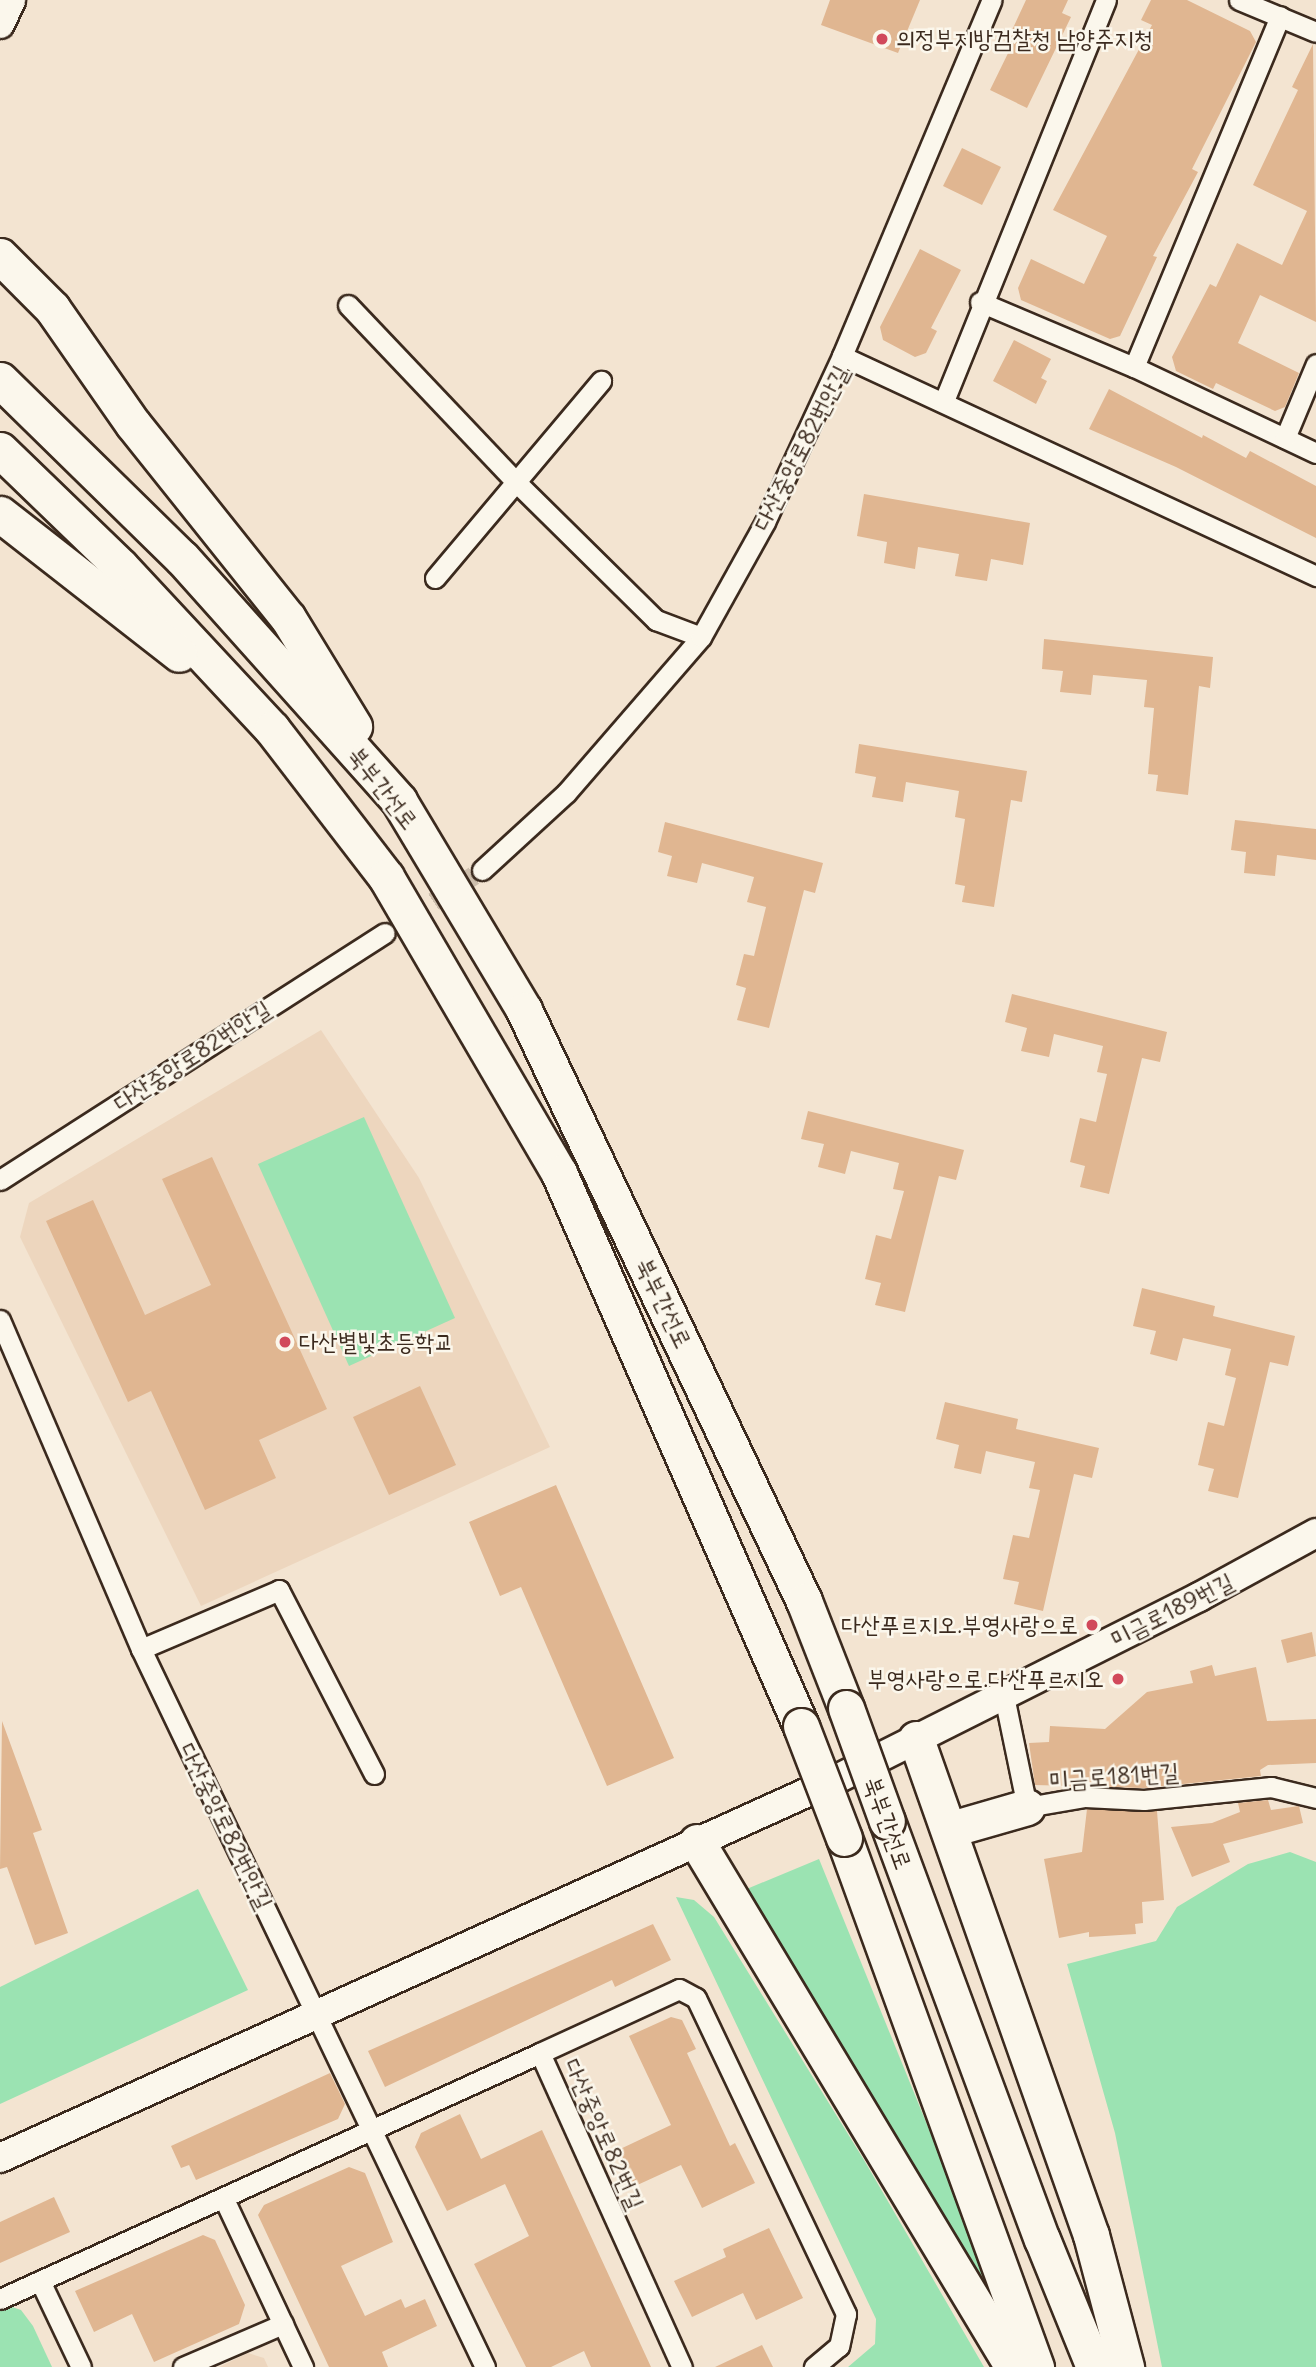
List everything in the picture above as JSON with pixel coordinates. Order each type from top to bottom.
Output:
[{"type":"highway","points":[[2,256],[52,308],[133,424],[288,618],[399,801]]},
{"type":"highway","name":"북부간선로","points":[[0,380],[182,558],[399,801],[524,1010],[804,1601],[1042,2239],[1094,2367]]},
{"type":"highway","name":"북부간선로","points":[[0,450],[129,575],[272,729],[386,877],[559,1173],[801,1726],[1036,2367]]},
{"type":"highway","points":[[0,514],[272,729]]},
{"type":"highway","points":[[916,1739],[951,1829],[1091,2235],[1126,2367]]},
{"type":"highway","points":[[951,1829],[1027,1807]]},
{"type":"highway","points":[[697,1842],[1013,2367]]},
{"type":"street","points":[[0,24],[11,0]]},
{"type":"street","points":[[842,356],[992,0]]},
{"type":"street","points":[[943,401],[980,302],[1105,0]]},
{"type":"street","points":[[1239,0],[1316,32]]},
{"type":"street","points":[[1134,367],[1280,16]]},
{"type":"street","points":[[980,302],[1134,367],[1316,453]]},
{"type":"street","points":[[348,305],[517,484],[656,620],[701,637]]},
{"type":"street","name":"다산중앙로82번안길","points":[[482,870],[566,793],[701,637],[765,522],[842,356],[943,401],[1130,493],[1316,576]]},
{"type":"street","points":[[1285,438],[1316,365]]},
{"type":"street","points":[[435,578],[517,484],[601,381]]},
{"type":"street","name":"다산중앙로82번안길","points":[[0,1180],[385,933]]},
{"type":"street","name":"다산중앙로82번안길","points":[[0,1320],[141,1649],[316,2012]]},
{"type":"street","name":"미금로189번길","points":[[316,2012],[839,1777],[1004,1696],[1316,1533]]},
{"type":"street","points":[[141,1649],[279,1590],[374,1774]]},
{"type":"street","name":"미금로181번길","points":[[1004,1696],[1027,1807],[1085,1797],[1144,1800],[1271,1787],[1316,1798]]},
{"type":"street","points":[[540,2053],[679,1989],[696,1998],[846,2314],[839,2346],[814,2367]]},
{"type":"street","points":[[0,2158],[316,2012],[370,2132],[485,2367]]},
{"type":"street","name":"다산중앙로82번길","points":[[0,2299],[540,2053],[682,2367]]},
{"type":"street","points":[[224,2199],[303,2367]]},
{"type":"street","points":[[40,2281],[81,2367]]},
{"type":"street","points":[[183,2367],[283,2324]]},
{"type":"shaded area","name":"다산별빛초등학교","points":[[321,1030],[419,1178],[550,1447],[201,1606],[20,1237],[29,1203]]},
{"type":"shaded area","points":[[248,2353],[264,2358],[268,2367],[219,2367]]},
{"type":"green space","points":[[364,1117],[455,1318],[349,1366],[258,1164]]},
{"type":"green space","points":[[1290,1852],[1316,1862],[1316,2367],[1162,2367],[1115,2133],[1067,1964],[1156,1941],[1177,1907],[1248,1864]]},
{"type":"green space","points":[[819,1859],[1002,2309],[742,1891]]},
{"type":"green space","points":[[198,1889],[248,1990],[0,2104],[0,1987]]},
{"type":"green space","points":[[676,1897],[694,1900],[714,1917],[864,2160],[984,2367],[848,2367],[875,2344],[876,2319]]},
{"type":"green space","points":[[9,2306],[21,2310],[33,2326],[52,2367],[0,2367],[0,2310]]},
{"type":"building","name":"의정부지방검찰청 남양주지청","points":[[830,0],[920,0],[898,53],[821,25]]},
{"type":"building","points":[[1026,0],[1068,0],[1062,13],[1071,17],[1027,108],[990,90],[1013,43],[1007,41]]},
{"type":"building","points":[[1151,0],[1187,0],[1250,31],[1256,42],[1192,169],[1198,172],[1153,256],[1157,257],[1120,336],[1110,339],[1021,300],[1018,288],[1031,259],[1084,284],[1107,236],[1053,210],[1152,25],[1141,20]]},
{"type":"building","points":[[1313,44],[1316,322],[1260,295],[1238,343],[1299,373],[1285,407],[1275,411],[1216,383],[1213,389],[1176,371],[1172,357],[1210,284],[1216,287],[1237,243],[1282,265],[1307,211],[1253,185],[1298,90],[1292,87]]},
{"type":"building","points":[[962,148],[1001,167],[982,205],[943,186]]},
{"type":"building","points":[[920,249],[961,270],[931,328],[937,331],[926,353],[915,357],[883,340],[880,327]]},
{"type":"building","points":[[1014,340],[1051,359],[1041,378],[1047,381],[1036,404],[993,381]]},
{"type":"building","points":[[1109,389],[1202,438],[1203,435],[1246,458],[1250,451],[1316,486],[1316,538],[1176,467],[1089,429]]},
{"type":"building","points":[[864,494],[1030,523],[1023,565],[991,559],[987,581],[955,576],[959,554],[918,547],[915,569],[884,563],[887,542],[857,536]]},
{"type":"building","points":[[1044,639],[1213,657],[1210,688],[1199,686],[1188,795],[1156,791],[1158,775],[1148,774],[1154,708],[1144,707],[1147,680],[1093,675],[1091,695],[1060,692],[1063,671],[1042,669]]},
{"type":"building","points":[[859,744],[1027,771],[1022,802],[1011,800],[994,907],[962,902],[965,886],[955,884],[965,819],[955,817],[959,791],[906,782],[903,802],[872,797],[876,777],[855,773]]},
{"type":"building","points":[[1235,820],[1316,829],[1316,860],[1277,855],[1275,876],[1244,873],[1246,852],[1231,850]]},
{"type":"building","points":[[665,822],[823,863],[815,893],[804,890],[769,1028],[737,1020],[746,988],[736,985],[744,954],[754,956],[766,907],[747,902],[754,877],[702,863],[697,883],[667,876],[672,856],[658,852]]},
{"type":"building","points":[[1012,994],[1167,1032],[1160,1062],[1142,1058],[1109,1194],[1080,1187],[1085,1166],[1070,1162],[1080,1118],[1096,1122],[1107,1074],[1097,1072],[1103,1046],[1054,1034],[1049,1057],[1021,1051],[1027,1028],[1005,1022]]},
{"type":"building","points":[[808,1111],[964,1150],[956,1180],[939,1176],[905,1312],[875,1305],[881,1283],[865,1279],[876,1235],[891,1239],[904,1191],[893,1189],[899,1163],[851,1151],[845,1174],[818,1167],[824,1144],[801,1139]]},
{"type":"building","points":[[212,1157],[327,1409],[259,1440],[276,1478],[205,1510],[151,1391],[128,1402],[46,1221],[93,1200],[145,1315],[211,1285],[162,1179]]},
{"type":"building","points":[[1142,1288],[1215,1306],[1213,1316],[1295,1336],[1288,1366],[1270,1362],[1238,1498],[1208,1491],[1214,1469],[1198,1465],[1208,1422],[1224,1426],[1236,1378],[1225,1375],[1231,1349],[1183,1338],[1177,1361],[1150,1354],[1156,1331],[1133,1326]]},
{"type":"building","points":[[420,1386],[456,1465],[389,1495],[353,1417]]},
{"type":"building","points":[[945,1402],[1018,1419],[1016,1429],[1099,1448],[1092,1478],[1074,1474],[1043,1611],[1014,1604],[1019,1582],[1003,1579],[1013,1535],[1029,1538],[1040,1490],[1029,1488],[1035,1462],[986,1451],[981,1474],[954,1468],[959,1445],[936,1439]]},
{"type":"building","points":[[556,1485],[674,1758],[607,1786],[521,1587],[500,1596],[469,1522]]},
{"type":"building","points":[[1312,1632],[1316,1656],[1287,1663],[1281,1640]]},
{"type":"building","points":[[1212,1665],[1215,1676],[1256,1667],[1267,1721],[1316,1719],[1316,1763],[1268,1765],[1260,1770],[1261,1776],[1144,1788],[1035,1785],[1029,1743],[1049,1742],[1050,1726],[1105,1729],[1147,1692],[1193,1683],[1190,1671]]},
{"type":"building","points":[[2,1721],[42,1830],[33,1833],[68,1933],[35,1945],[7,1867],[0,1869]]},
{"type":"building","points":[[1268,1800],[1271,1810],[1299,1806],[1303,1823],[1223,1844],[1230,1862],[1192,1877],[1171,1827],[1212,1823],[1240,1812],[1238,1803]]},
{"type":"building","points":[[1087,1809],[1157,1811],[1164,1900],[1142,1902],[1143,1923],[1135,1924],[1136,1934],[1089,1937],[1089,1932],[1059,1938],[1044,1859],[1082,1852]]},
{"type":"building","points":[[653,1924],[671,1960],[615,1987],[612,1980],[385,2087],[368,2051]]},
{"type":"building","points":[[671,2017],[682,2020],[696,2049],[687,2053],[730,2146],[735,2143],[755,2183],[702,2208],[681,2165],[633,2187],[616,2151],[671,2125],[629,2036]]},
{"type":"building","points":[[330,2073],[345,2104],[338,2119],[196,2180],[189,2165],[181,2168],[171,2146]]},
{"type":"building","points":[[460,2114],[481,2159],[542,2130],[651,2367],[591,2367],[584,2351],[551,2367],[526,2367],[474,2264],[529,2236],[505,2184],[447,2211],[415,2147],[421,2133]]},
{"type":"building","points":[[349,2167],[365,2173],[393,2242],[341,2266],[365,2316],[401,2299],[405,2308],[425,2299],[437,2326],[382,2352],[388,2367],[329,2367],[258,2215],[264,2205]]},
{"type":"building","points":[[54,2197],[70,2232],[0,2263],[0,2222]]},
{"type":"building","points":[[769,2228],[803,2298],[756,2320],[743,2293],[692,2317],[674,2281],[726,2257],[723,2249]]},
{"type":"building","points":[[203,2235],[215,2240],[245,2305],[239,2324],[154,2362],[132,2314],[94,2332],[75,2291]]},
{"type":"building","points":[[762,2345],[773,2367],[715,2367]]},
{"type":"tunnel","points":[[385,933],[482,870]]},
{"type":"place","name":"의정부지방검찰청 남양주지청","points":[[882,39]]},
{"type":"place","name":"다산별빛초등학교","points":[[285,1342]]},
{"type":"place","name":"다산푸르지오.부영사랑으로","points":[[1092,1625]]},
{"type":"place","name":"부영사랑으로.다산푸르지오","points":[[1118,1679]]}]
